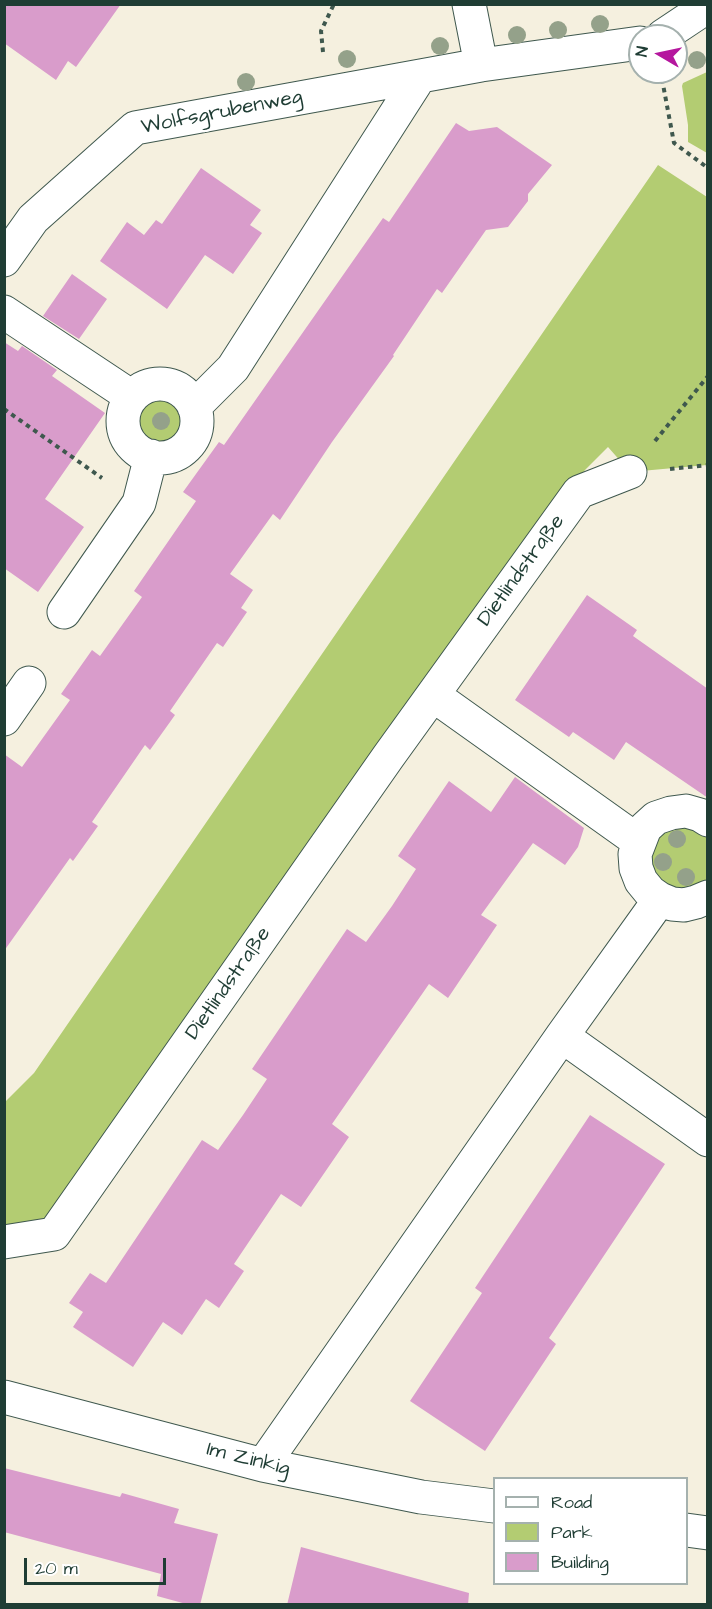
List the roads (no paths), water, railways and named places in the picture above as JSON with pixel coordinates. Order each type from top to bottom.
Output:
[{"type":"street","points":[[469,4],[481,66]]},
{"type":"street","points":[[681,24],[708,6]]},
{"type":"street","name":"Wolfsgrubenweg","points":[[4,260],[33,219],[135,128],[420,76],[628,45]]},
{"type":"street","points":[[194,407],[233,368],[420,76]]},
{"type":"street","points":[[4,312],[132,396]]},
{"type":"street","points":[[154,384],[166,384],[178,388],[188,396],[194,407],[197,418],[196,430],[184,449],[163,458],[140,452],[124,432],[123,420],[132,396],[154,384]]},
{"type":"street","points":[[64,612],[139,503],[151,456]]},
{"type":"street","name":"Dietlindstraße","points":[[4,1242],[54,1234],[433,695],[579,492],[630,472]]},
{"type":"street","points":[[4,719],[29,683]]},
{"type":"street","points":[[433,695],[638,842]]},
{"type":"street","points":[[708,820],[686,811],[657,818],[645,828],[635,854],[636,868],[641,881],[660,899],[672,904],[684,905],[708,897]]},
{"type":"street","points":[[263,1465],[660,899]]},
{"type":"street","points":[[562,1036],[708,1140]]},
{"type":"street","name":"Im Zinkig","points":[[4,1397],[263,1465],[421,1497],[493,1506]]},
{"type":"street","points":[[688,1530],[707,1533],[708,1526]]}]
